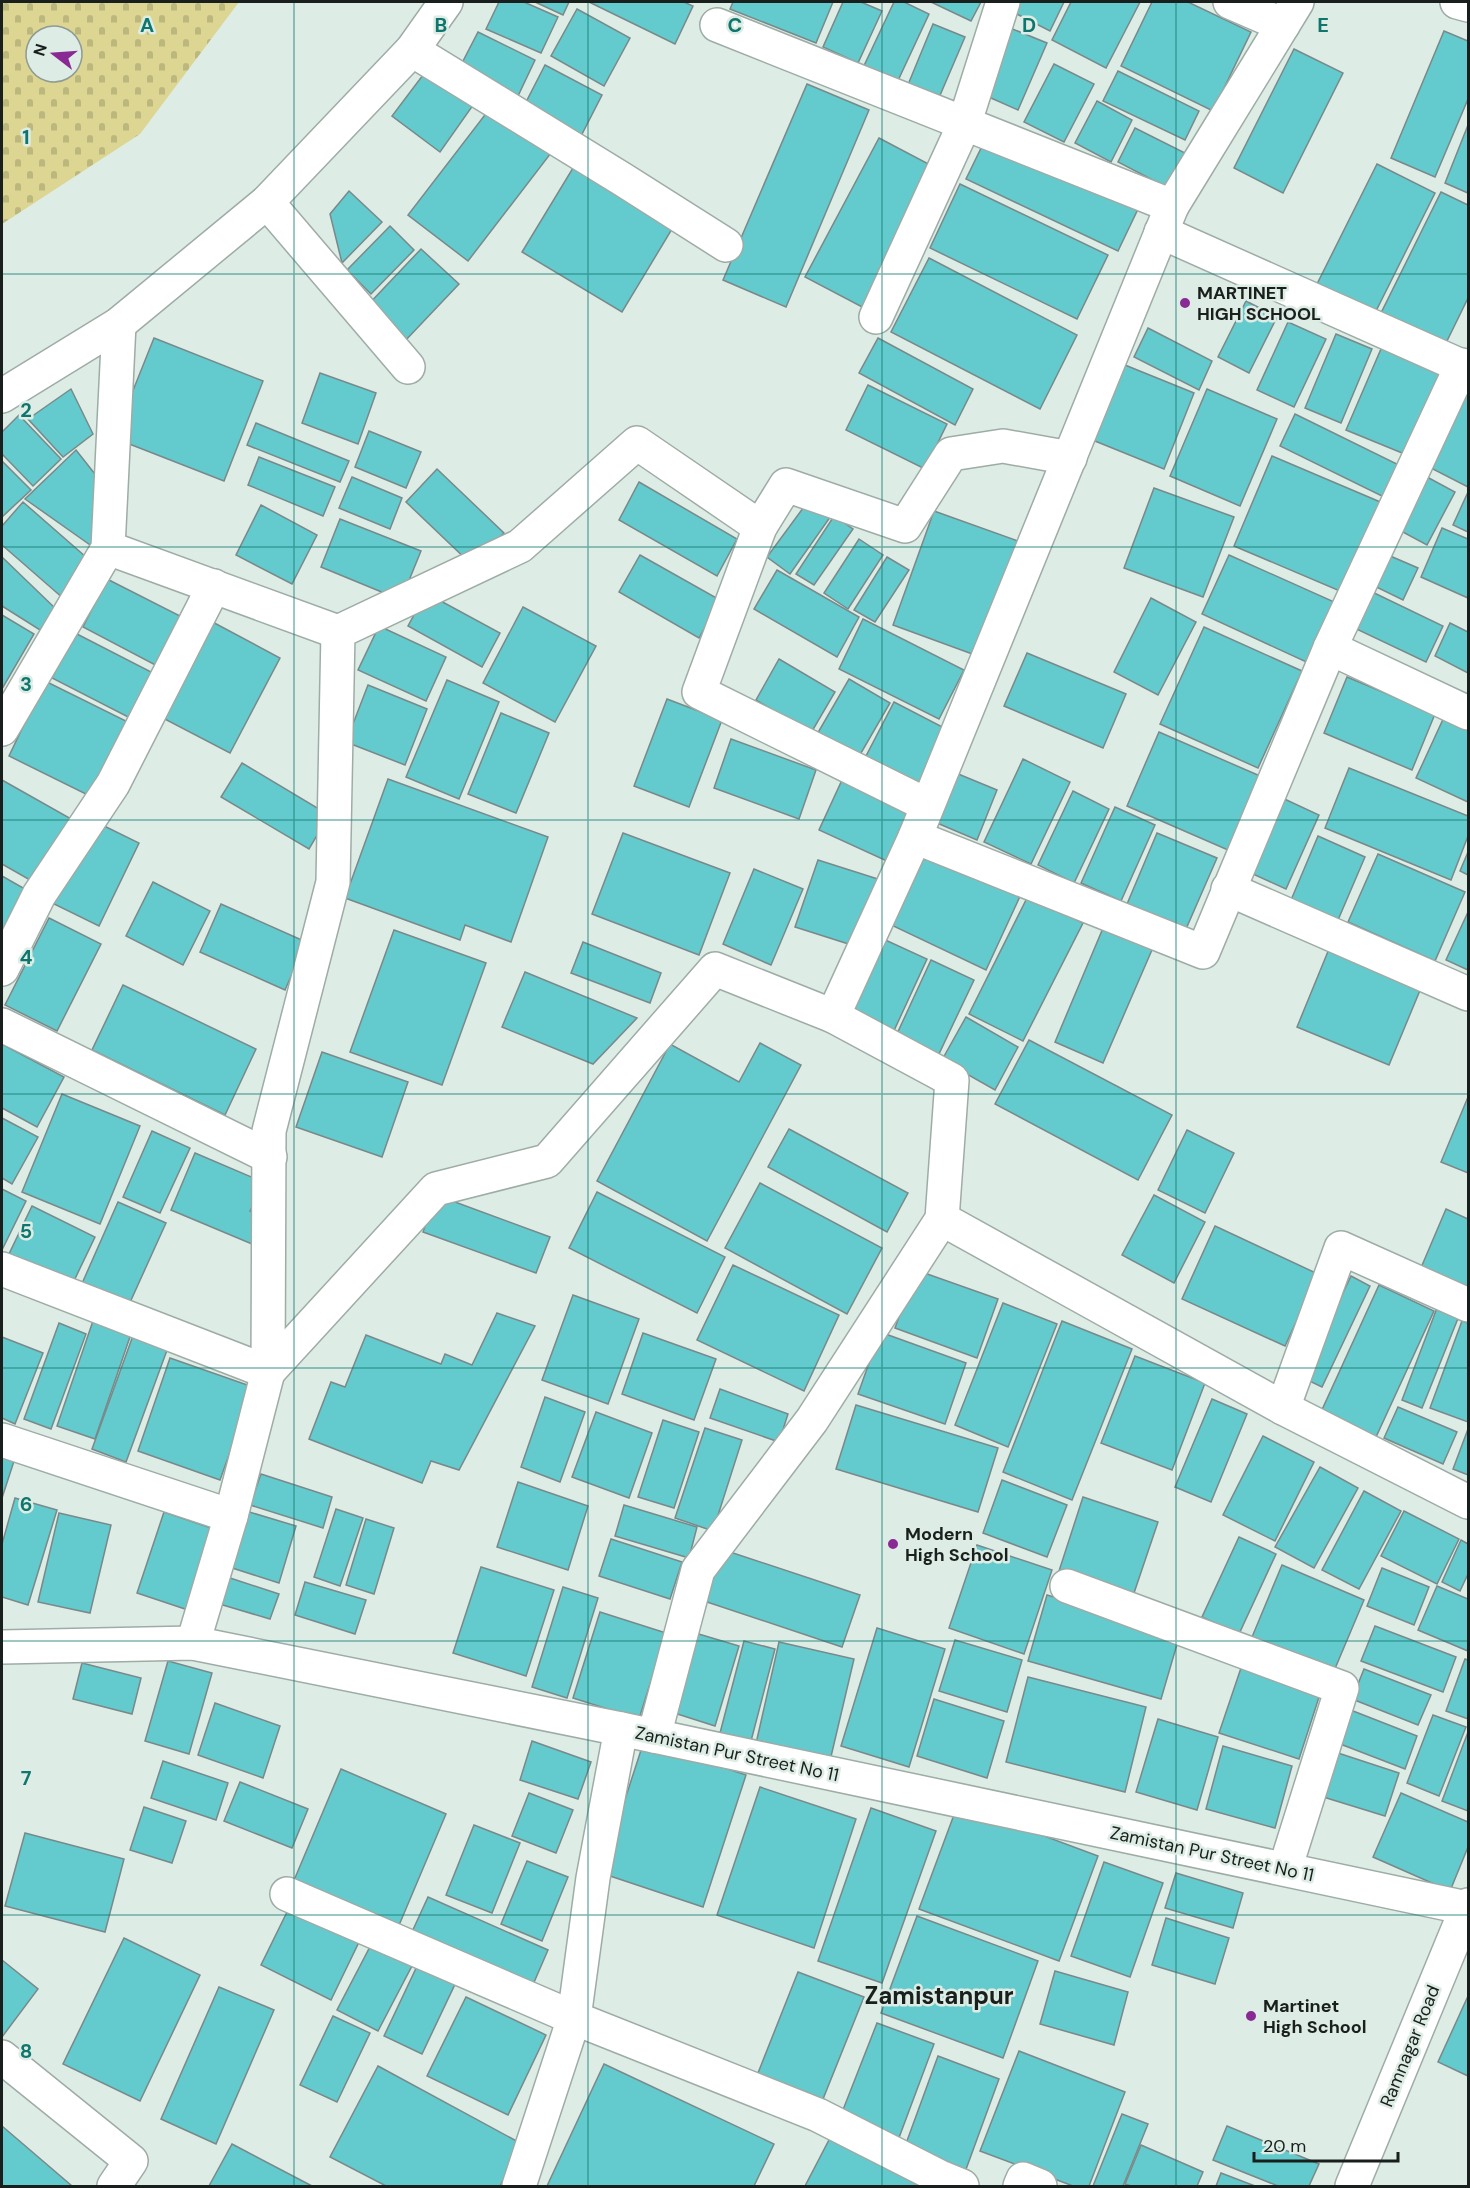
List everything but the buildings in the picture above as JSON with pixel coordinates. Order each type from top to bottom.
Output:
[{"type":"street","points":[[2,396],[119,324],[267,202],[412,50],[446,2]]},
{"type":"street","points":[[876,317],[964,125],[1003,2]]},
{"type":"street","points":[[833,1016],[915,837],[1166,219],[1290,13],[1230,2]]},
{"type":"street","points":[[1457,2],[1468,5]]},
{"type":"street","points":[[717,25],[964,125],[1166,219],[1465,367],[1330,648],[1203,952],[915,837]]},
{"type":"street","points":[[412,50],[622,178],[726,245]]},
{"type":"street","points":[[267,202],[408,366]]},
{"type":"street","points":[[2,729],[108,548],[119,324]]},
{"type":"street","points":[[108,548],[338,632],[520,546],[637,443],[760,527]]},
{"type":"street","points":[[927,805],[699,692],[760,527],[786,485],[905,526],[951,453],[1003,446],[1070,458]]},
{"type":"street","points":[[2,969],[39,895],[113,784],[214,586]]},
{"type":"street","points":[[193,1643],[231,1516],[268,1371],[269,1131],[333,882],[338,632]]},
{"type":"street","points":[[1330,648],[1465,704]]},
{"type":"street","points":[[1228,888],[1468,994]]},
{"type":"street","points":[[268,1371],[436,1190],[547,1161],[715,969],[833,1016],[952,1080],[942,1219],[812,1420],[698,1570],[654,1736]]},
{"type":"street","points":[[2,1025],[270,1157]]},
{"type":"street","points":[[942,1219],[1283,1408],[1468,1502]]},
{"type":"street","points":[[1283,1408],[1341,1248],[1468,1305]]},
{"type":"street","points":[[2,1269],[268,1371]]},
{"type":"street","points":[[2,1440],[231,1516]]},
{"type":"street","points":[[1067,1586],[1342,1688],[1285,1869]]},
{"type":"street","name":"Zamistan Pur Street No 11","points":[[2,1647],[193,1643],[621,1729],[1468,1907]]},
{"type":"street","points":[[519,2187],[574,2018],[593,1878],[621,1729]]},
{"type":"street","points":[[287,1894],[574,2018],[818,2115],[946,2184]]},
{"type":"street","name":"Ramnagar Road","points":[[1352,2187],[1468,1907]]},
{"type":"street","points":[[2,2057],[131,2161],[114,2187]]},
{"type":"street","points":[[1020,2187],[1023,2179],[1040,2187]]},
{"type":"green space","points":[[2,2],[239,2],[140,134],[2,224]]},
{"type":"place","name":"MARTINET HIGH SCHOOL","points":[[1185,303]]},
{"type":"place","name":"Modern High School","points":[[893,1544]]},
{"type":"place","name":"Martinet High School","points":[[1251,2016]]},
{"type":"district","name":"Zamistanpur","points":[[939,1996]]}]
